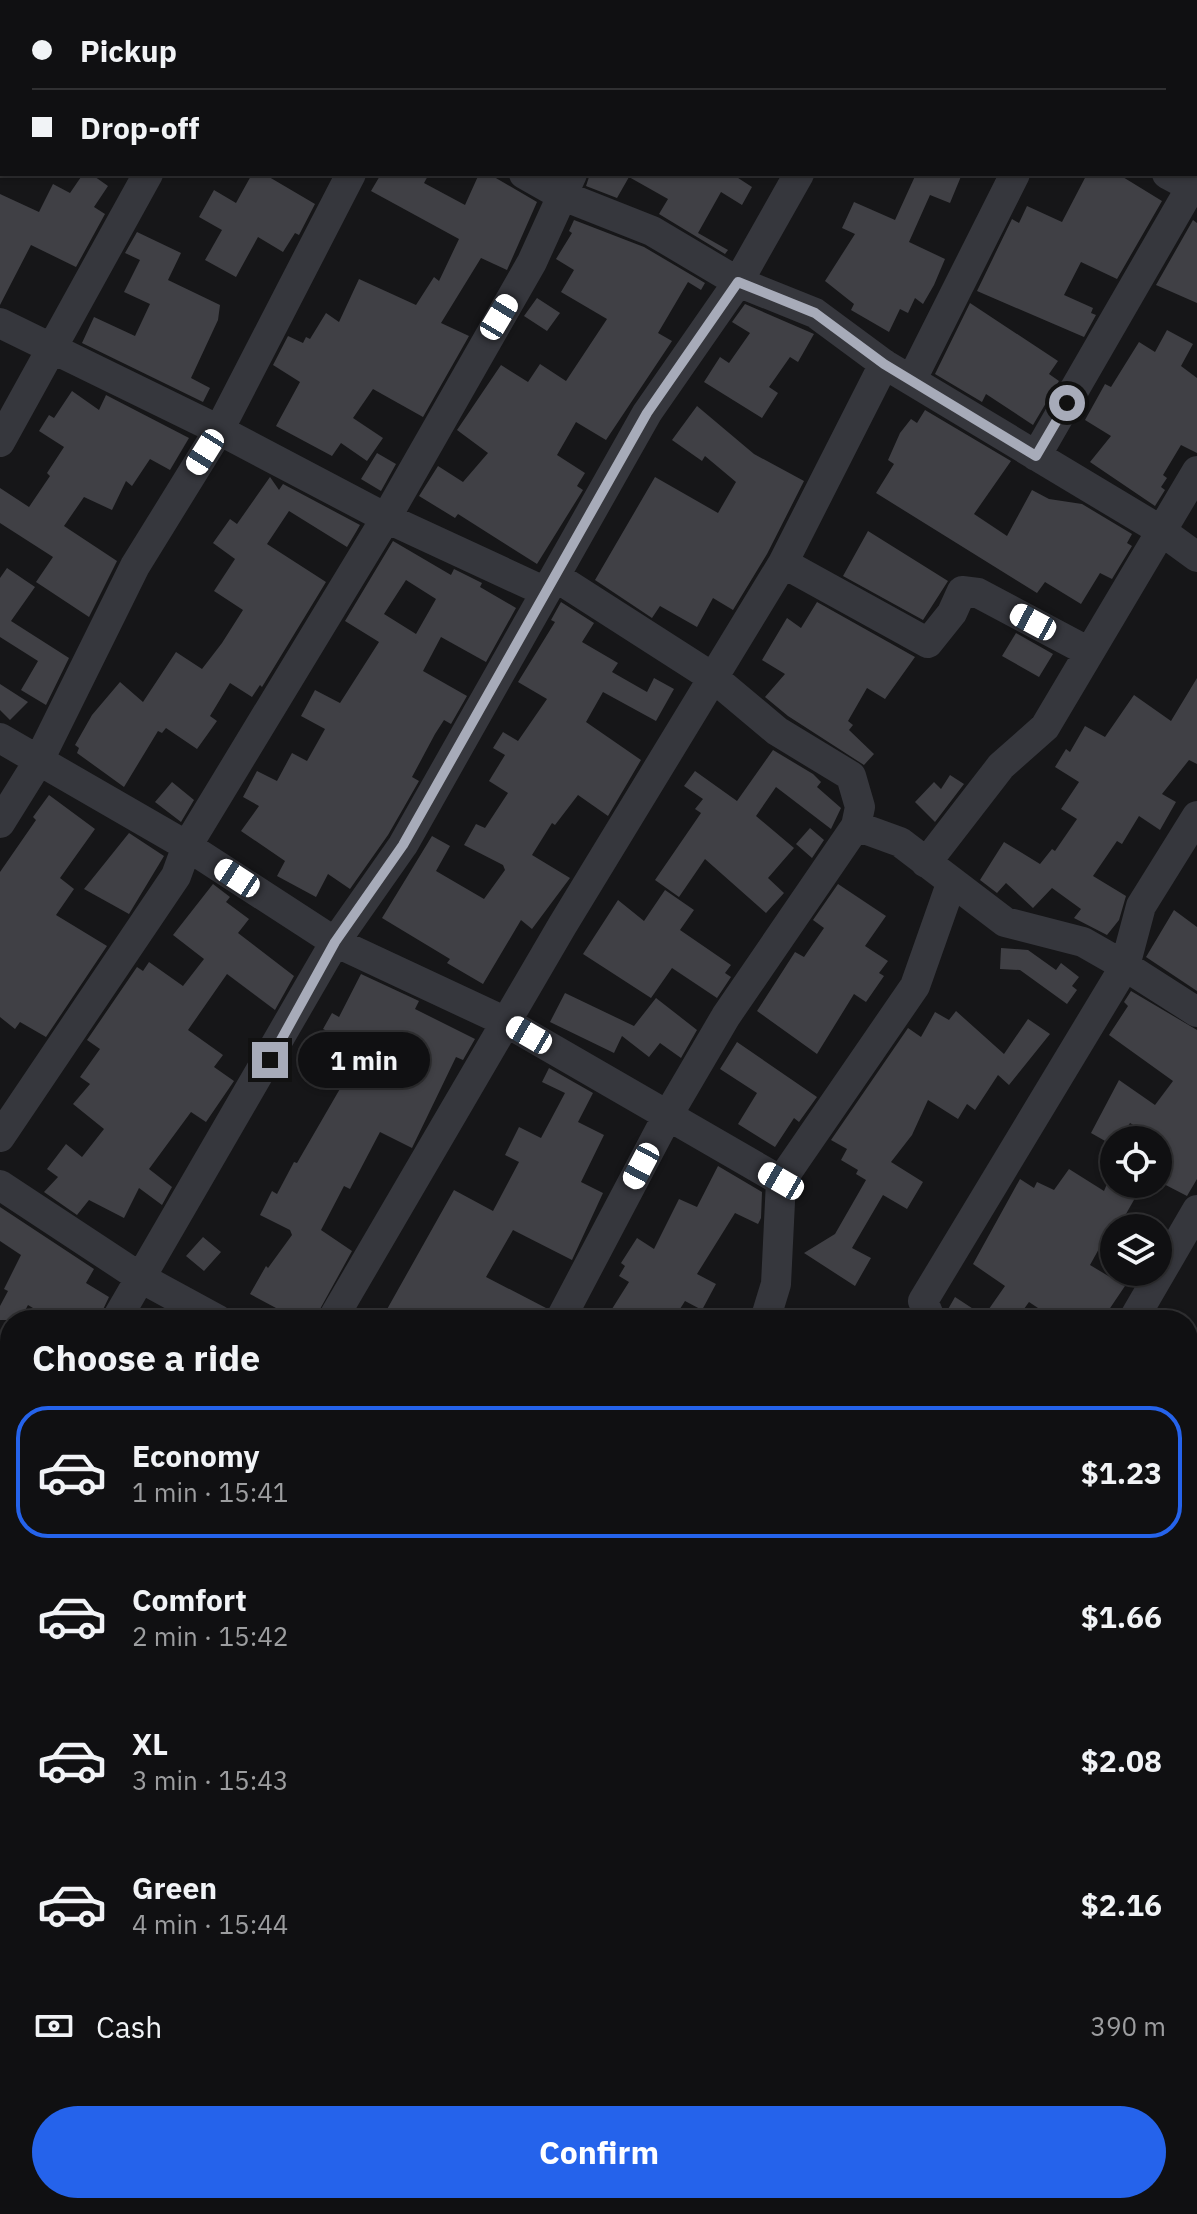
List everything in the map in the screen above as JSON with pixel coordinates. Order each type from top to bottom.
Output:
[{"type":"street","points":[[0,442],[147,176]]},
{"type":"street","points":[[0,823],[38,762],[135,566],[219,430],[350,176]]},
{"type":"street","points":[[532,176],[566,185],[738,282],[815,313],[884,364],[1160,530],[1197,557]]},
{"type":"street","points":[[122,1310],[335,942],[403,845],[647,413],[738,282],[798,176]]},
{"type":"street","points":[[912,379],[1014,176]]},
{"type":"street","points":[[1036,456],[1188,182]]},
{"type":"street","points":[[0,1137],[176,876],[187,846],[386,518],[532,262],[566,185]]},
{"type":"street","points":[[0,323],[49,350],[219,430],[386,518],[551,585],[715,679],[777,731],[851,776],[860,807],[856,826],[726,1016],[668,1115],[565,1310]]},
{"type":"street","points":[[338,1310],[506,1022],[783,563],[884,364]]},
{"type":"street","points":[[926,863],[1001,766],[1045,727],[1197,471]]},
{"type":"street","points":[[783,563],[928,643],[952,613],[962,591],[978,593],[1089,652]]},
{"type":"street","points":[[0,738],[187,846],[335,942],[506,1022],[781,1181]]},
{"type":"street","points":[[927,1310],[923,1301],[1125,966],[1141,906],[1197,816]]},
{"type":"street","points":[[856,826],[900,842],[951,884],[1005,922],[1083,942],[1197,1012]]},
{"type":"street","points":[[768,1310],[776,1284],[781,1181],[915,986],[951,884]]},
{"type":"street","points":[[0,1185],[141,1278],[200,1310]]},
{"type":"street","points":[[1139,1310],[1197,1210]]},
{"type":"building","points":[[82,176],[94,176],[108,186],[94,207],[105,214],[76,267],[31,245],[0,305],[0,194],[39,212],[53,184],[70,193]]},
{"type":"building","points":[[251,176],[267,176],[315,204],[299,235],[295,233],[283,252],[258,237],[236,277],[205,260],[222,230],[199,217],[214,190],[236,203]]},
{"type":"building","points":[[380,176],[428,176],[424,183],[465,205],[478,176],[492,176],[537,202],[507,270],[481,258],[441,323],[469,336],[423,417],[373,389],[353,418],[383,438],[367,461],[341,443],[332,456],[276,426],[300,382],[273,365],[288,336],[303,343],[306,337],[310,339],[326,313],[339,322],[359,279],[416,305],[434,277],[439,281],[459,239],[371,191]]},
{"type":"building","points":[[589,176],[735,176],[752,187],[742,205],[721,192],[698,233],[728,250],[725,254],[659,214],[668,199],[629,177],[617,198],[586,186]]},
{"type":"building","points":[[915,176],[961,176],[950,203],[930,195],[909,242],[945,259],[934,285],[923,304],[915,298],[908,313],[900,309],[889,332],[851,310],[854,304],[825,281],[855,234],[842,228],[854,202],[895,220]]},
{"type":"building","points":[[1086,176],[1121,176],[1162,201],[1117,279],[1081,262],[1064,295],[1093,308],[1091,313],[1096,315],[1084,337],[977,291],[1012,219],[1019,223],[1027,206],[1062,222]]},
{"type":"building","points":[[574,220],[644,247],[705,283],[701,290],[688,282],[658,333],[672,341],[606,440],[576,422],[557,455],[585,473],[577,486],[583,490],[537,564],[458,514],[455,518],[419,496],[438,466],[463,482],[488,453],[457,430],[501,365],[528,382],[540,364],[566,381],[607,319],[561,292],[574,270],[556,259],[572,233],[569,231]]},
{"type":"building","points":[[1193,220],[1197,223],[1197,303],[1156,285]]},
{"type":"building","points":[[137,232],[181,253],[168,280],[220,305],[218,320],[191,378],[210,388],[203,402],[82,343],[94,317],[135,336],[150,304],[124,292],[140,260],[125,253]]},
{"type":"building","points":[[537,298],[560,313],[547,331],[524,316]]},
{"type":"building","points":[[970,303],[1058,361],[1049,374],[1059,381],[1033,425],[986,394],[982,402],[935,374]]},
{"type":"building","points":[[745,304],[814,334],[798,362],[790,357],[769,387],[778,393],[762,418],[704,382],[720,357],[729,363],[750,333],[732,322]]},
{"type":"building","points":[[1167,330],[1193,344],[1181,366],[1197,378],[1197,453],[1181,445],[1163,475],[1167,478],[1161,487],[1165,490],[1155,506],[1090,462],[1111,436],[1085,420],[1105,384],[1111,387],[1139,342],[1155,352]]},
{"type":"building","points":[[72,391],[99,410],[106,395],[189,438],[170,470],[150,459],[132,486],[126,481],[112,510],[84,497],[64,526],[117,561],[89,617],[36,582],[53,557],[0,523],[0,488],[29,507],[50,476],[47,473],[64,447],[39,431],[49,415],[54,418]]},
{"type":"building","points":[[697,406],[754,454],[804,481],[767,554],[733,610],[713,598],[697,627],[660,606],[652,618],[595,580],[655,477],[718,513],[736,482],[705,456],[702,461],[672,440]]},
{"type":"building","points":[[925,410],[1011,461],[974,514],[1007,536],[1032,490],[1049,499],[1082,504],[1132,534],[1127,543],[1132,546],[1112,579],[1100,573],[1081,604],[1045,582],[1037,593],[876,493],[894,464],[888,460],[900,433],[911,419],[917,423]]},
{"type":"building","points":[[377,453],[396,464],[381,491],[361,479]]},
{"type":"building","points":[[270,477],[279,490],[283,484],[360,525],[347,547],[289,511],[267,544],[326,582],[262,687],[260,685],[252,697],[230,683],[210,716],[217,721],[197,749],[166,728],[162,733],[158,731],[124,787],[77,753],[79,748],[75,745],[92,715],[120,682],[143,702],[176,652],[202,669],[222,643],[243,610],[214,591],[235,559],[213,543],[230,519],[237,524]]},
{"type":"building","points":[[868,531],[948,581],[923,620],[843,576]]},
{"type":"building","points":[[393,541],[451,575],[454,569],[482,583],[480,587],[516,608],[486,662],[441,637],[423,671],[467,696],[451,724],[444,720],[435,734],[412,777],[419,781],[388,835],[350,889],[328,874],[316,897],[277,876],[285,861],[241,831],[259,806],[243,797],[257,771],[277,781],[292,753],[307,761],[325,729],[301,716],[315,690],[340,703],[379,642],[345,621]],"holes":[[[406,580],[436,599],[416,634],[384,614]]]},
{"type":"building","points":[[7,568],[35,587],[11,621],[69,658],[46,705],[21,690],[38,661],[0,637],[0,578]]},
{"type":"building","points":[[561,602],[594,623],[582,642],[618,663],[612,672],[647,692],[654,678],[674,689],[656,721],[603,692],[586,722],[641,760],[608,816],[578,795],[555,825],[552,823],[532,855],[570,878],[532,929],[521,920],[483,984],[447,963],[450,959],[382,918],[432,836],[450,846],[436,871],[484,899],[505,870],[503,865],[464,845],[476,824],[485,828],[508,793],[489,781],[505,755],[493,748],[503,732],[518,741],[547,699],[518,682],[555,622],[551,620]]},
{"type":"building","points":[[817,602],[915,657],[885,699],[867,688],[848,721],[853,725],[849,730],[874,754],[864,765],[788,716],[765,697],[785,674],[762,660],[787,618],[801,628]]},
{"type":"building","points":[[1016,633],[1053,654],[1039,677],[1002,656]]},
{"type":"building","points":[[1197,678],[1197,764],[1189,760],[1162,794],[1176,802],[1160,830],[1139,816],[1122,844],[1117,841],[1093,876],[1126,896],[1119,920],[1107,935],[1074,918],[1081,909],[1052,888],[1033,908],[1006,883],[997,893],[980,880],[1004,842],[1040,864],[1052,849],[1055,851],[1077,819],[1061,809],[1079,782],[1055,767],[1066,749],[1070,752],[1085,726],[1105,737],[1134,695],[1171,721]]},
{"type":"building","points":[[0,684],[28,702],[10,720],[0,710]]},
{"type":"building","points":[[773,750],[813,774],[821,782],[817,787],[841,808],[831,829],[776,787],[756,816],[794,848],[768,878],[784,893],[766,913],[705,859],[679,897],[655,880],[701,813],[695,809],[703,799],[684,786],[695,771],[737,801]]},
{"type":"building","points":[[950,775],[964,784],[935,822],[915,802],[934,782],[941,789]]},
{"type":"building","points":[[172,782],[194,800],[181,822],[155,802]]},
{"type":"building","points":[[49,795],[95,829],[60,878],[74,889],[56,915],[107,946],[46,1037],[20,1022],[15,1029],[0,1017],[0,872],[36,820],[33,817]]},
{"type":"building","points":[[810,828],[824,840],[812,858],[796,844]]},
{"type":"building","points":[[129,833],[164,856],[129,914],[84,889]]},
{"type":"building","points":[[213,884],[230,897],[226,902],[249,919],[238,933],[294,976],[275,1010],[227,974],[188,1030],[223,1055],[214,1067],[234,1081],[206,1122],[191,1112],[149,1169],[172,1187],[162,1205],[139,1188],[124,1218],[89,1200],[77,1215],[44,1192],[58,1177],[47,1169],[66,1144],[82,1157],[104,1129],[73,1104],[90,1084],[80,1077],[100,1049],[87,1040],[137,967],[143,971],[149,962],[183,986],[204,959],[173,935]]},
{"type":"building","points":[[838,884],[886,916],[865,946],[888,961],[879,973],[884,976],[866,1002],[854,994],[817,1054],[757,1011],[795,952],[804,957],[824,928],[813,920]]},
{"type":"building","points":[[665,890],[694,910],[680,930],[731,965],[725,973],[731,977],[717,998],[672,968],[651,998],[583,954],[618,900],[644,921]]},
{"type":"building","points":[[1174,910],[1197,927],[1197,991],[1146,957]]},
{"type":"building","points":[[1001,948],[1028,950],[1056,970],[1061,963],[1079,977],[1072,986],[1077,990],[1067,1004],[1020,970],[1000,969]]},
{"type":"building","points":[[361,974],[419,1001],[415,1009],[475,1039],[463,1060],[456,1057],[412,1148],[380,1132],[350,1189],[344,1186],[321,1230],[352,1251],[320,1310],[274,1310],[276,1308],[250,1294],[266,1266],[268,1268],[292,1235],[290,1230],[260,1215],[272,1191],[277,1194],[294,1162],[297,1163],[363,1049],[323,1029],[332,1013],[339,1017]]},
{"type":"building","points":[[1131,991],[1197,1030],[1197,1179],[1187,1196],[1172,1188],[1172,1126],[1135,1126],[1130,1123],[1128,1126],[1100,1126],[1100,1138],[1091,1133],[1119,1080],[1155,1105],[1173,1081],[1109,1035],[1128,1006],[1124,1002]]},
{"type":"building","points":[[565,993],[634,1026],[656,998],[697,1030],[681,1058],[660,1043],[649,1057],[622,1036],[614,1053],[550,1022]]},
{"type":"building","points":[[956,1011],[1004,1054],[1028,1019],[1050,1034],[1009,1085],[998,1075],[975,1110],[967,1104],[958,1119],[928,1100],[912,1135],[891,1162],[923,1182],[907,1209],[883,1195],[852,1248],[871,1258],[855,1286],[804,1253],[835,1234],[866,1180],[856,1174],[858,1170],[841,1160],[847,1149],[831,1140],[908,1028],[921,1037],[935,1012],[949,1020]]},
{"type":"building","points":[[737,1042],[817,1097],[799,1122],[794,1118],[775,1147],[738,1124],[757,1093],[720,1069]]},
{"type":"building","points":[[549,1068],[593,1093],[578,1122],[604,1135],[581,1182],[603,1193],[572,1260],[513,1230],[486,1277],[545,1310],[387,1310],[454,1190],[493,1211],[519,1162],[505,1155],[519,1127],[541,1138],[565,1093],[542,1082]]},
{"type":"building","points":[[718,1166],[762,1192],[758,1224],[735,1213],[697,1274],[716,1284],[702,1310],[685,1301],[679,1310],[611,1310],[629,1282],[619,1276],[625,1266],[621,1263],[637,1238],[654,1249],[679,1199],[697,1207]]},
{"type":"building","points":[[1069,1169],[1100,1188],[1100,1198],[1135,1198],[1126,1214],[1100,1214],[1100,1247],[1090,1265],[1100,1271],[1100,1286],[1125,1286],[1109,1310],[1041,1310],[1029,1302],[1023,1310],[988,1310],[1005,1286],[973,1264],[1020,1179],[1034,1188],[1037,1182],[1054,1190]]},
{"type":"building","points":[[0,1207],[94,1269],[86,1283],[109,1297],[103,1310],[36,1310],[28,1305],[25,1310],[0,1310],[8,1291],[4,1289],[21,1255],[0,1241]]},
{"type":"building","points":[[203,1237],[221,1252],[204,1271],[186,1256]]},
{"type":"building","points":[[955,1297],[975,1310],[948,1310]]},
{"type":"route","points":[[270,1060],[335,942],[403,845],[563,567],[647,413],[738,282],[815,313],[884,364],[1036,456],[1067,403]]}]
